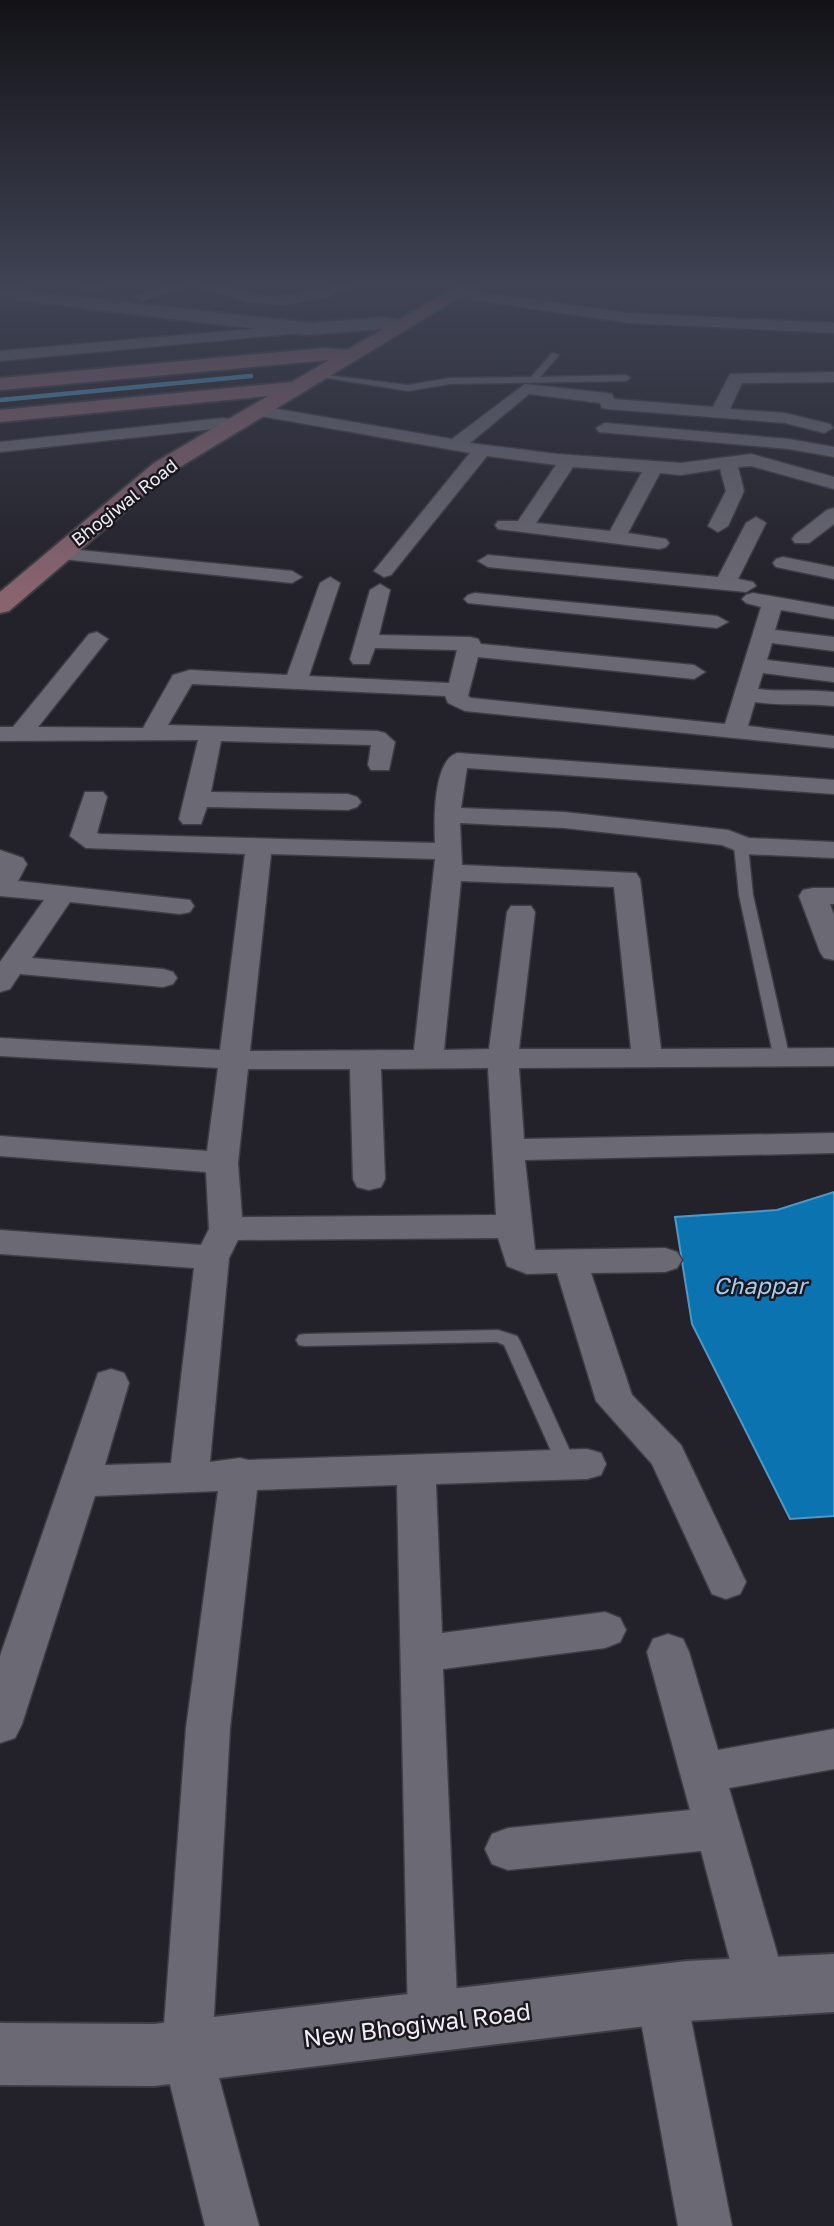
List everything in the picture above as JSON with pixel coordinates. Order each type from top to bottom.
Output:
[{"type":"main road","name":"Bhogiwal Road","points":[[0,605],[162,468],[300,388]]},
{"type":"main road","points":[[0,416],[300,388]]},
{"type":"street","points":[[719,412],[734,387]]},
{"type":"street","points":[[779,387],[807,395]]},
{"type":"street","points":[[456,446],[525,389],[607,401],[785,418],[829,426]]},
{"type":"street","points":[[260,411],[456,446],[568,461],[681,468],[751,460],[834,483]]},
{"type":"street","points":[[0,447],[223,423],[236,425]]},
{"type":"street","points":[[789,444],[829,426]]},
{"type":"street","points":[[605,428],[789,444],[834,452]]},
{"type":"street","points":[[355,685],[382,580],[482,450]]},
{"type":"street","points":[[568,461],[509,531],[477,581],[470,647],[456,698],[465,704],[830,742]]},
{"type":"street","points":[[718,526],[735,491],[728,463]]},
{"type":"street","points":[[616,538],[654,467]]},
{"type":"street","points":[[802,538],[834,514]]},
{"type":"street","points":[[736,589],[756,523]]},
{"type":"street","points":[[509,531],[659,543]]},
{"type":"street","points":[[60,554],[292,577]]},
{"type":"street","points":[[488,561],[736,589],[773,603],[834,613]]},
{"type":"street","points":[[783,563],[834,573]]},
{"type":"street","points":[[296,682],[330,583]]},
{"type":"street","points":[[475,599],[717,622]]},
{"type":"street","points":[[734,732],[773,603]]},
{"type":"street","points":[[763,635],[834,643]]},
{"type":"street","points":[[10,734],[97,639]]},
{"type":"street","points":[[366,641],[470,647],[694,672]]},
{"type":"street","points":[[754,665],[834,675]]},
{"type":"street","points":[[155,732],[184,678],[459,690]]},
{"type":"street","points":[[746,694],[791,700],[808,696],[834,699]]},
{"type":"street","points":[[10,734],[146,736],[155,732],[377,738],[383,741],[380,765]]},
{"type":"street","points":[[186,844],[211,734]]},
{"type":"street","points":[[428,1058],[449,862],[447,815],[455,763],[464,758],[834,787]]},
{"type":"street","points":[[94,797],[83,836],[87,840],[259,847],[627,879],[648,1059]]},
{"type":"street","points":[[196,799],[348,802]]},
{"type":"street","points":[[447,815],[578,821],[728,838],[741,846],[834,850]]},
{"type":"street","points":[[189,1476],[219,1244],[222,1163],[259,847]]},
{"type":"street","points":[[0,858],[14,864],[0,887],[180,906]]},
{"type":"street","points":[[6,974],[62,894]]},
{"type":"street","points":[[834,896],[813,896],[834,952]]},
{"type":"street","points":[[521,912],[503,1059],[513,1226],[522,1260],[666,1260]]},
{"type":"street","points":[[6,974],[163,978]]},
{"type":"street","points":[[0,1047],[233,1060],[834,1057]]},
{"type":"street","points":[[365,1058],[369,1179]]},
{"type":"street","points":[[509,1150],[834,1143]]},
{"type":"street","points":[[0,1146],[222,1163]]},
{"type":"street","points":[[0,1242],[219,1244],[513,1226]]},
{"type":"street","points":[[570,1261],[615,1401],[667,1455],[726,1582]]},
{"type":"street","points":[[0,1724],[29,1626],[83,1481],[111,1383]]},
{"type":"street","points":[[83,1481],[576,1464]]},
{"type":"street","points":[[416,1469],[433,2023]]},
{"type":"street","points":[[232,2226],[187,2052],[208,1728],[240,1474]]},
{"type":"street","points":[[421,1654],[605,1630]]},
{"type":"street","points":[[668,1652],[762,1987]]},
{"type":"street","points":[[702,1773],[834,1749]]},
{"type":"street","points":[[508,1849],[718,1828]]},
{"type":"street","name":"New Bhogiwal Road","points":[[0,2054],[154,2055],[661,1994],[834,1983]]},
{"type":"street","points":[[661,1994],[705,2226]]},
{"type":"lane","points":[[741,846],[746,895],[782,1059]]},
{"type":"lane","points":[[304,1340],[506,1338],[511,1342],[576,1464]]},
{"type":"water","name":"Chappar","points":[[834,1192],[834,1516],[790,1519],[692,1324],[675,1217],[777,1210]]},
{"type":"waterway","points":[[0,400],[137,387]]}]
